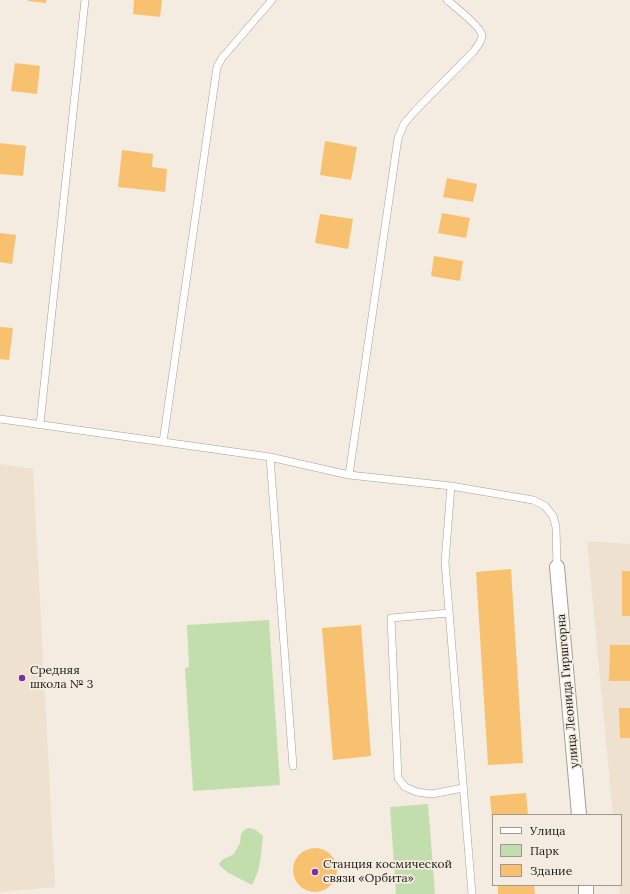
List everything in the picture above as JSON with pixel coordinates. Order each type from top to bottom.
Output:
[{"type":"street","name":"улица Леонида Гиршгорна","points":[[557,567],[579,814]]},
{"type":"lane","points":[[40,424],[85,0]]},
{"type":"lane","points":[[163,442],[217,67],[222,58],[272,0]]},
{"type":"lane","points":[[349,475],[398,138],[404,124],[415,111],[474,52],[481,42],[482,34],[478,28],[446,0]]},
{"type":"lane","points":[[0,419],[270,457],[349,475],[452,486],[533,500],[545,506],[553,516],[556,527],[557,567]]},
{"type":"lane","points":[[270,457],[293,766]]},
{"type":"lane","points":[[452,486],[445,562],[472,894]]},
{"type":"lane","points":[[449,613],[392,618],[398,778],[405,787],[417,792],[432,794],[463,788]]},
{"type":"shaded area","name":"Средняя школа № 3","points":[[0,464],[33,469],[55,887],[0,892]]},
{"type":"shaded area","points":[[587,541],[630,544],[630,894],[620,894],[619,886],[622,886],[622,814],[613,814]]},
{"type":"green space","points":[[269,620],[280,785],[193,791],[185,668],[189,667],[187,625]]},
{"type":"green space","points":[[428,804],[435,894],[396,894],[390,807]]},
{"type":"green space","points":[[250,828],[256,830],[263,836],[259,867],[252,885],[227,872],[219,864],[222,860],[234,854],[240,843],[241,834],[245,829]]},
{"type":"building","points":[[46,0],[46,3],[28,1]]},
{"type":"building","points":[[134,0],[162,0],[160,17],[133,14]]},
{"type":"building","points":[[15,63],[40,66],[37,94],[11,91]]},
{"type":"building","points":[[325,141],[357,147],[351,180],[320,175]]},
{"type":"building","points":[[0,143],[26,146],[23,176],[0,174]]},
{"type":"building","points":[[122,150],[153,154],[152,167],[167,169],[165,192],[118,187]]},
{"type":"building","points":[[447,178],[477,184],[473,202],[443,197]]},
{"type":"building","points":[[442,213],[470,218],[466,238],[438,233]]},
{"type":"building","points":[[320,214],[353,219],[348,249],[315,243]]},
{"type":"building","points":[[0,233],[16,235],[12,264],[0,262]]},
{"type":"building","points":[[434,256],[463,261],[460,281],[431,276]]},
{"type":"building","points":[[0,327],[13,328],[9,360],[0,359]]},
{"type":"building","points":[[511,569],[523,763],[488,765],[476,572]]},
{"type":"building","points":[[622,571],[630,571],[630,616],[622,616]]},
{"type":"building","points":[[361,625],[371,756],[333,760],[322,628]]},
{"type":"building","points":[[610,645],[630,645],[630,681],[609,681]]},
{"type":"building","points":[[619,708],[630,708],[630,738],[620,738]]},
{"type":"building","points":[[526,793],[528,814],[492,814],[492,818],[490,796]]},
{"type":"building","name":"Станция космической связи «Орбита»","points":[[311,848],[319,848],[324,849],[331,854],[336,861],[336,879],[331,886],[324,891],[311,892],[303,889],[296,882],[293,874],[293,866],[296,858],[303,851]]},
{"type":"building","points":[[498,886],[534,886],[535,894],[498,894]]},
{"type":"place","name":"Средняя школа № 3","points":[[22,678]]},
{"type":"place","name":"Станция космической связи «Орбита»","points":[[315,872]]}]
